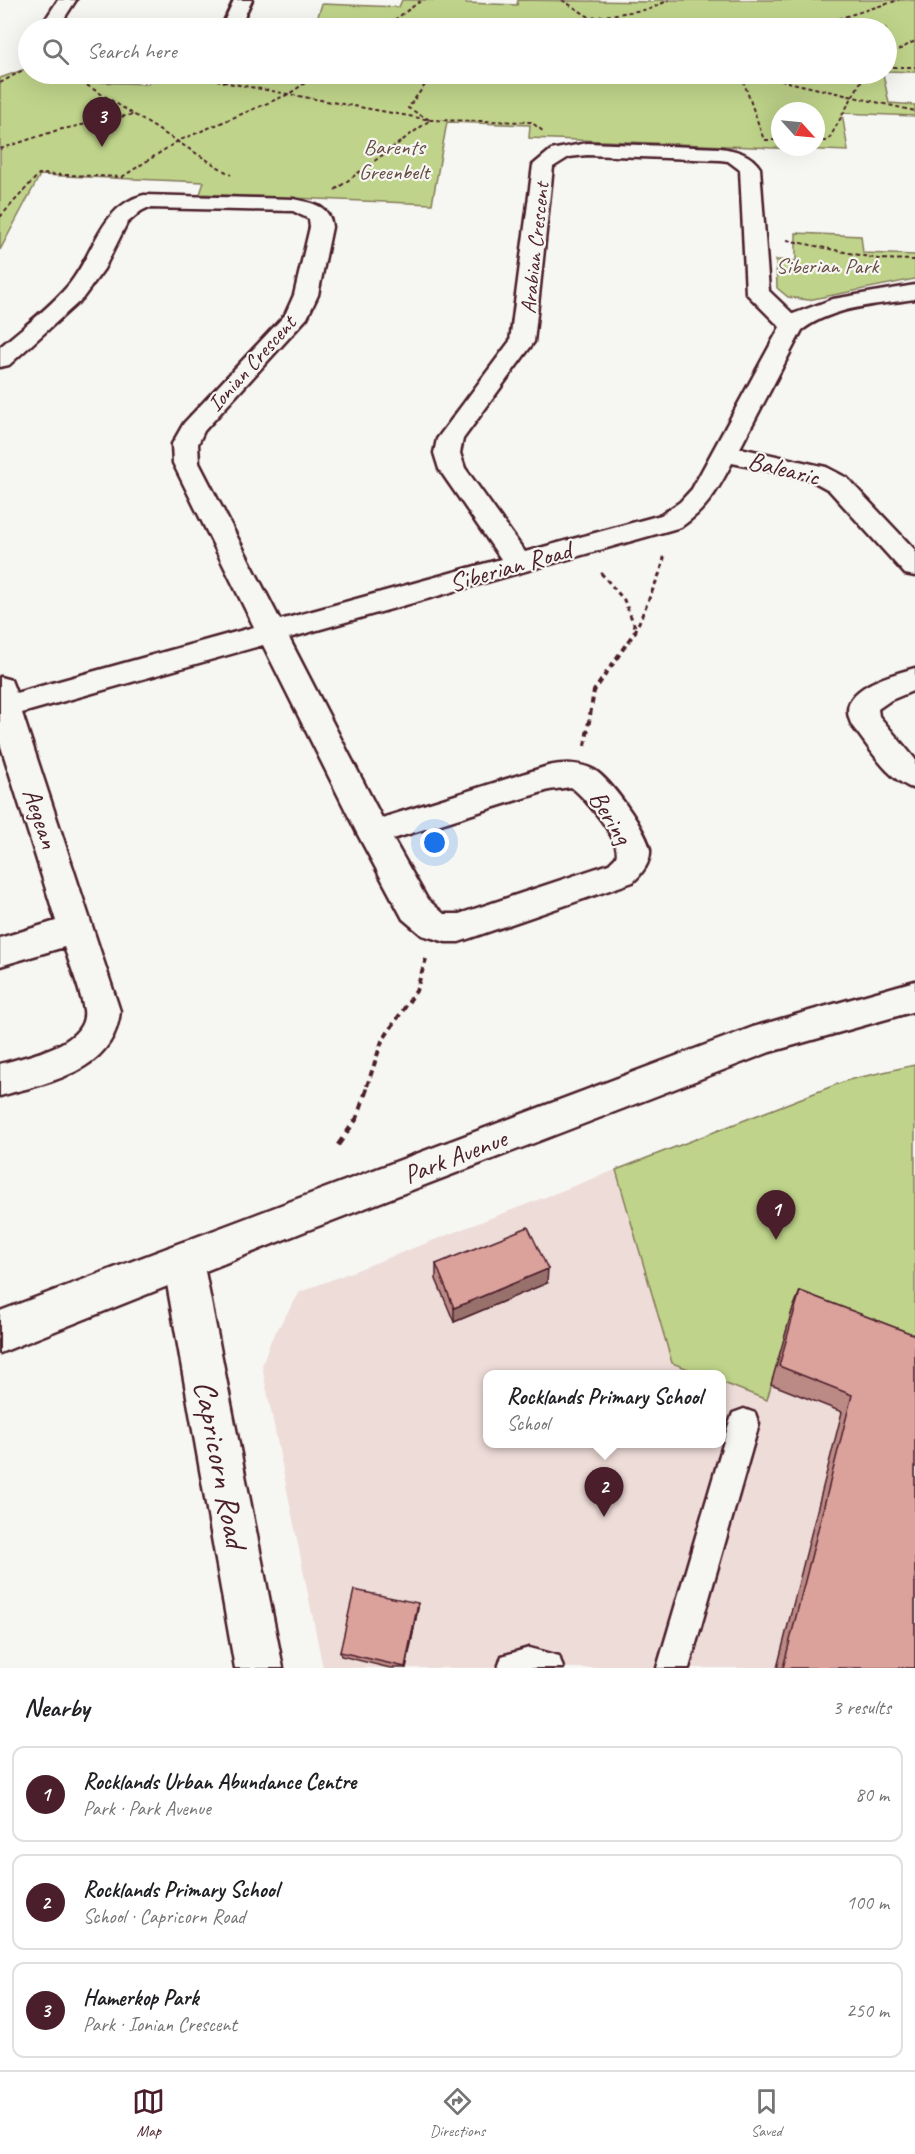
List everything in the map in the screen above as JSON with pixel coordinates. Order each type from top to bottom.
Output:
[{"type":"street","points":[[56,18],[67,0]]},
{"type":"street","points":[[235,18],[243,0]]},
{"type":"street","name":"Arabian Crescent","points":[[519,564],[452,469],[447,453],[450,439],[522,342],[543,165],[552,156],[567,150],[720,154],[734,156],[744,162]]},
{"type":"street","points":[[744,162],[750,168],[759,293],[792,326],[818,310],[914,279]]},
{"type":"street","points":[[0,360],[82,285],[117,220],[131,205],[144,201],[264,204],[307,208]]},
{"type":"street","name":"Ionian Crescent","points":[[272,632],[186,463],[185,444],[193,428],[295,318],[306,295],[321,227],[320,216],[307,208]]},
{"type":"street","name":"Siberian Road","points":[[2,700],[272,632],[671,521],[690,508],[703,493],[792,326]]},
{"type":"street","name":"Balearic","points":[[724,453],[817,473],[838,484],[915,567]]},
{"type":"street","points":[[272,632],[373,833],[415,909],[423,919],[435,926]]},
{"type":"street","points":[[915,679],[882,689],[873,694],[862,706],[864,719],[906,770],[915,777]]},
{"type":"street","name":"Aegean","points":[[0,1080],[59,1061],[78,1052],[92,1041],[100,1026],[102,1011],[78,930],[2,700]]},
{"type":"street","name":"Bering","points":[[373,833],[548,778],[568,775],[580,777],[598,791],[633,846],[632,860],[621,873],[459,928],[447,929],[435,926]]},
{"type":"street","points":[[0,952],[45,937],[78,930]]},
{"type":"street","name":"Park Avenue","points":[[0,1332],[766,1038],[915,996]]},
{"type":"street","name":"Capricorn Road","points":[[183,1261],[259,1668]]},
{"type":"lane","points":[[674,1668],[744,1424]]},
{"type":"lane","points":[[514,1668],[529,1664],[547,1668]]},
{"type":"path","points":[[397,18],[422,0]]},
{"type":"path","points":[[562,0],[590,18],[650,9],[669,0]]},
{"type":"path","points":[[840,18],[898,0]]},
{"type":"path","points":[[897,51],[915,41]]},
{"type":"path","points":[[897,67],[915,67]]},
{"type":"path","points":[[0,82],[18,72]]},
{"type":"path","points":[[86,84],[253,188],[264,204]]},
{"type":"path","points":[[238,84],[430,120],[531,122],[567,150]]},
{"type":"path","points":[[0,217],[39,174],[122,177],[178,141],[289,94],[304,84]]},
{"type":"path","points":[[426,84],[408,108],[430,120]]},
{"type":"path","points":[[744,162],[765,140],[745,84]]},
{"type":"path","points":[[798,84],[915,111]]},
{"type":"path","points":[[825,141],[828,141],[859,84]]},
{"type":"path","points":[[0,149],[58,130],[135,114]]},
{"type":"path","points":[[307,208],[350,181],[430,120]]},
{"type":"path","points":[[122,177],[131,205]]},
{"type":"path","points":[[754,232],[878,259],[915,260]]},
{"type":"path","points":[[878,259],[914,279]]},
{"type":"path","points":[[580,777],[594,691],[636,630],[661,570],[671,521]]},
{"type":"path","points":[[579,547],[624,600],[636,630]]},
{"type":"path","points":[[338,1145],[357,1118],[382,1041],[417,991],[435,926]]},
{"type":"shaded area","points":[[915,1065],[915,1668],[323,1668],[262,1366],[271,1340],[300,1292],[848,1080]]},
{"type":"green space","points":[[402,0],[466,0],[466,3],[517,5],[518,0],[653,2],[654,0],[915,0],[915,72],[897,71],[897,18],[317,18],[322,4],[399,7]]},
{"type":"green space","name":"Barents Greenbelt","points":[[18,72],[18,84],[885,84],[889,103],[915,105],[915,116],[842,113],[848,151],[825,150],[825,102],[771,102],[771,148],[529,138],[530,125],[447,122],[432,204],[200,194],[204,182],[40,175],[0,250],[0,78]]},
{"type":"green space","name":"Siberian Park","points":[[796,233],[861,236],[863,253],[915,255],[915,279],[808,300],[788,297],[777,288],[776,260],[796,261]]},
{"type":"green space","points":[[915,1065],[915,1358],[792,1311],[767,1400],[726,1384],[726,1370],[691,1370],[672,1363],[616,1170],[848,1080]]},
{"type":"building","points":[[528,1227],[548,1269],[454,1308],[436,1264]]},
{"type":"building","points":[[800,1291],[915,1335],[915,1668],[783,1668],[852,1395],[779,1366]]},
{"type":"building","points":[[354,1590],[418,1603],[405,1667],[340,1652]]},
{"type":"place","name":"Hamerkop Park","points":[[102,147]]},
{"type":"place","name":"Rocklands Urban Abundance Centre","points":[[776,1240]]},
{"type":"place","name":"Rocklands Primary School","points":[[604,1517]]}]
